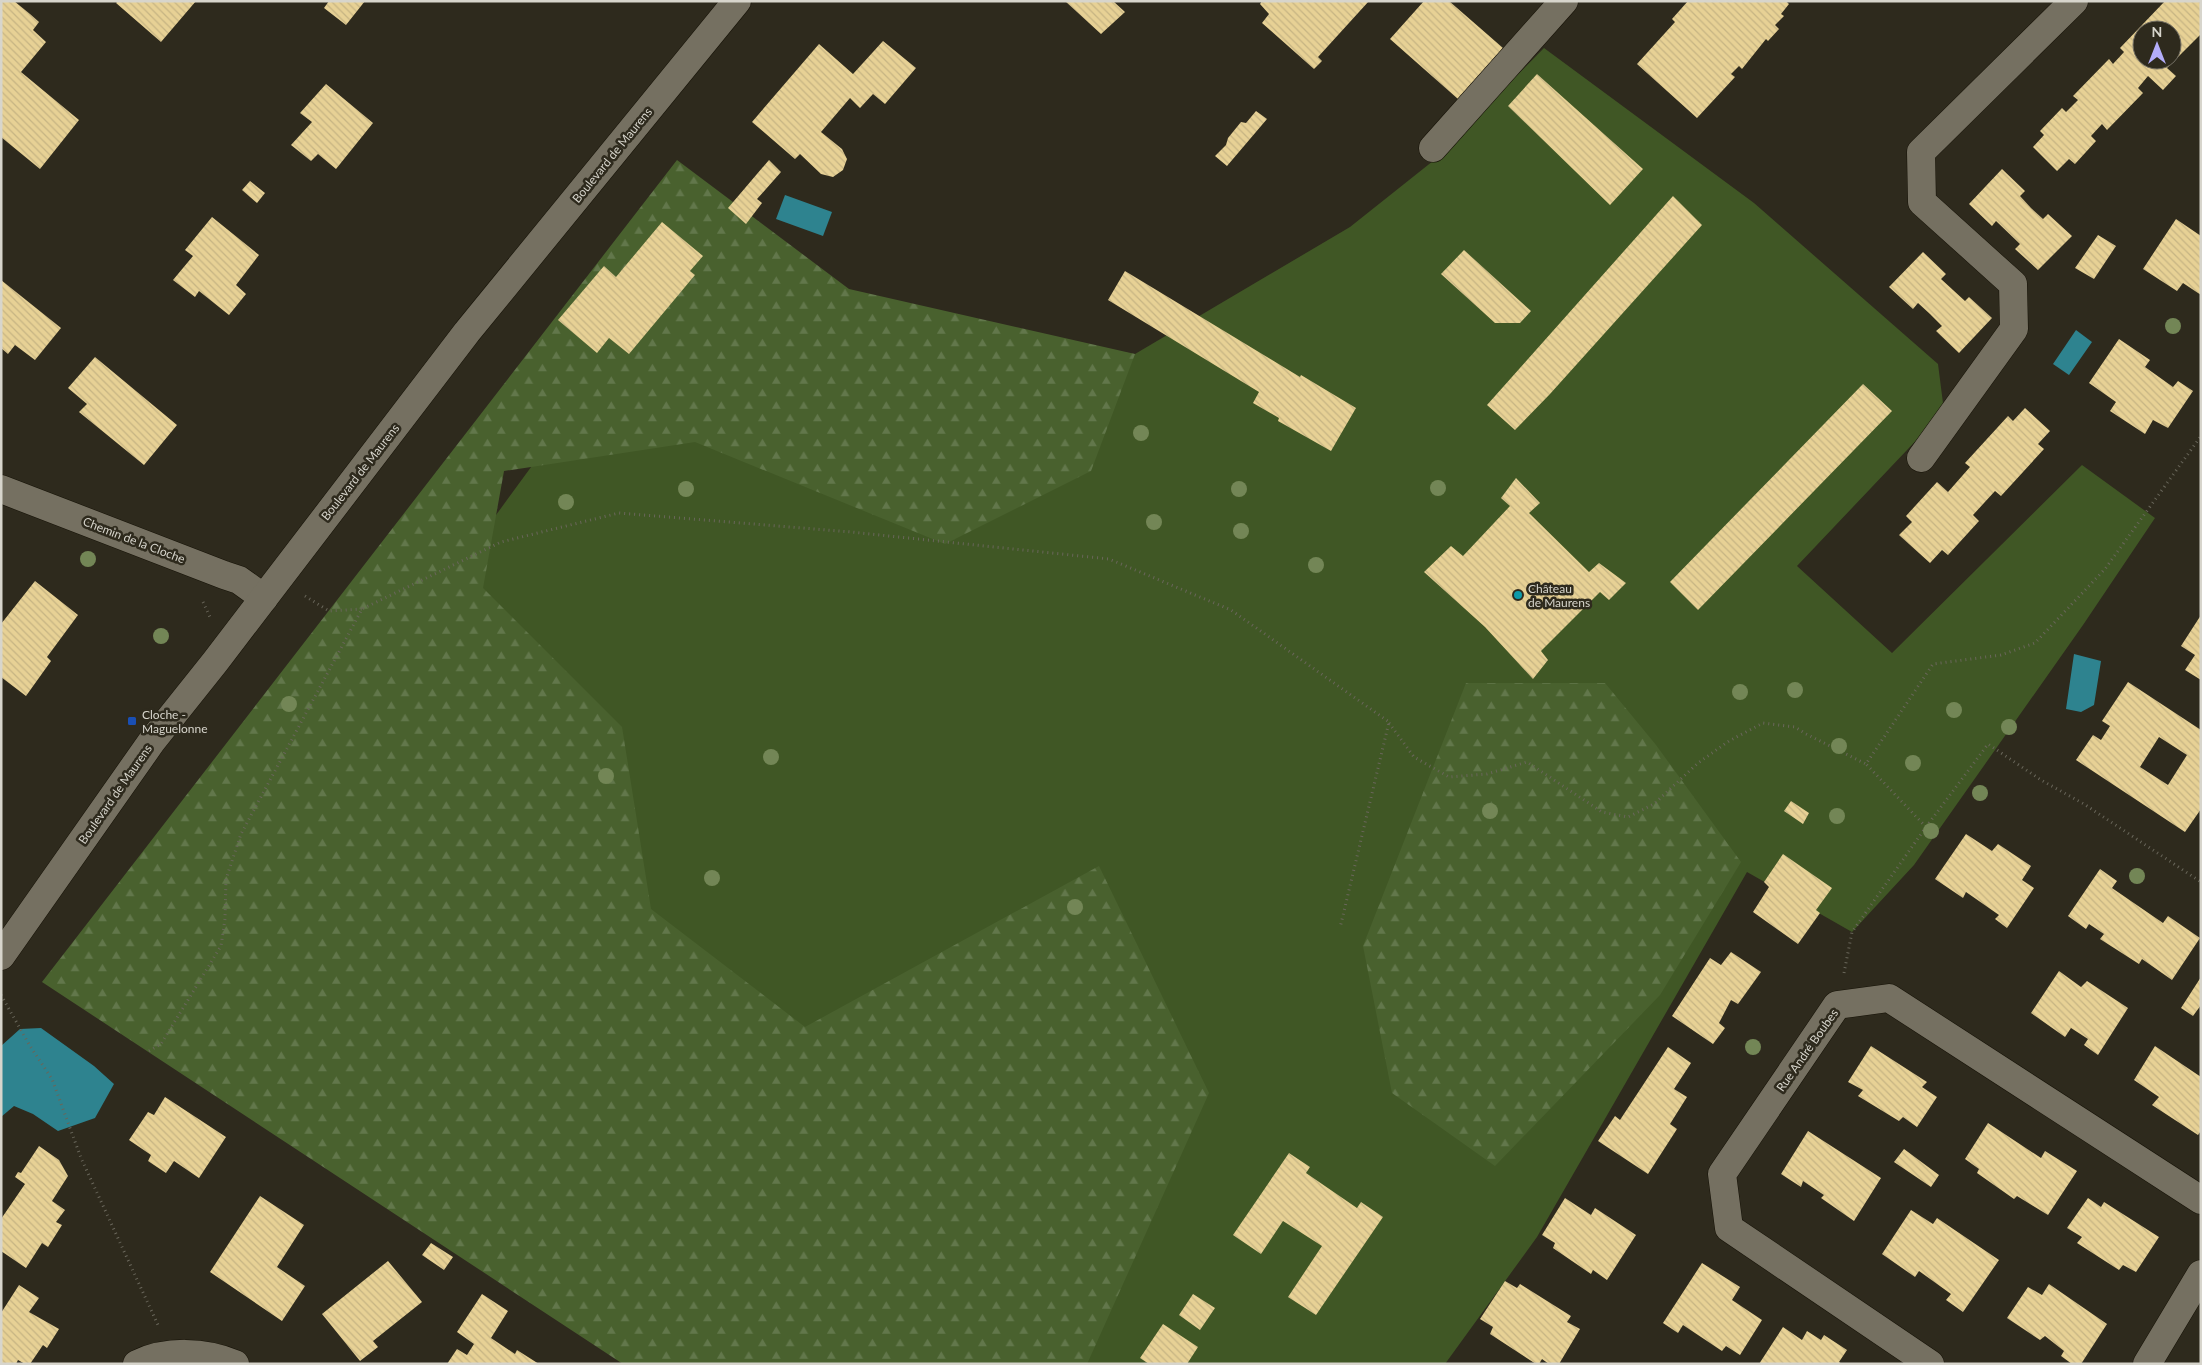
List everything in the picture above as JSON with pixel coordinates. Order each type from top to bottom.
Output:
[{"type":"street","name":"Boulevard de Maurens","points":[[1,956],[152,741],[467,332],[737,1]]},
{"type":"street","points":[[1433,148],[1564,1]]},
{"type":"street","points":[[1921,458],[2014,329],[2013,284],[1922,202],[1921,152],[2074,1]]},
{"type":"street","name":"Chemin de la Cloche","points":[[1,489],[232,578],[264,598]]},
{"type":"street","name":"Rue André Boubes","points":[[1930,1364],[1729,1228],[1722,1174],[1836,1005],[1890,998],[2201,1200]]},
{"type":"street","points":[[2147,1364],[2201,1274]]},
{"type":"street","points":[[137,1364],[153,1356],[194,1354],[218,1358],[235,1364]]},
{"type":"path","points":[[1866,764],[1933,664],[2001,655],[2035,643],[2105,569],[2201,436]]},
{"type":"path","points":[[329,611],[362,609],[501,542],[619,513],[851,532],[1109,559],[1231,610],[1389,722],[1414,757],[1449,777],[1487,774],[1527,762],[1602,812],[1628,817],[1654,804],[1698,763],[1729,741],[1763,723],[1796,727],[1806,734],[1866,764],[1926,827]]},
{"type":"path","points":[[149,1051],[161,1044],[222,946],[226,880],[241,834],[362,609]]},
{"type":"path","points":[[1340,928],[1389,722]]},
{"type":"path","points":[[1836,1005],[1852,932],[1926,827],[1988,744],[2041,780],[2084,804],[2201,882]]},
{"type":"path","points":[[1,996],[52,1079],[81,1158],[172,1355]]},
{"type":"green space","points":[[1544,48],[1754,203],[1938,364],[1944,411],[1797,566],[1892,653],[2082,465],[2155,518],[2083,625],[1914,865],[1852,932],[1747,872],[1537,1237],[1445,1364],[883,1364],[253,847],[668,280],[1135,354],[1350,227],[1433,161]]},
{"type":"green space","points":[[677,160],[849,289],[1135,354],[1091,471],[945,544],[695,442],[504,471],[483,588],[622,727],[651,909],[805,1027],[1099,866],[1209,1093],[1087,1364],[623,1364],[42,982]]},
{"type":"green space","points":[[1466,683],[1605,683],[1656,745],[1741,862],[1660,995],[1495,1166],[1392,1093],[1363,946]]},
{"type":"water","points":[[785,195],[832,212],[823,236],[776,219]]},
{"type":"water","points":[[2076,330],[2092,342],[2069,375],[2053,364]]},
{"type":"water","points":[[2074,654],[2101,661],[2094,705],[2081,712],[2066,709]]},
{"type":"water","points":[[41,1028],[94,1066],[114,1084],[95,1118],[58,1131],[33,1114],[14,1106],[1,1117],[1,1046],[20,1029]]},
{"type":"building","points":[[1,1],[14,1],[39,22],[33,30],[46,42],[21,72],[79,120],[40,169],[1,137]]},
{"type":"building","points":[[118,1],[196,1],[161,42],[116,3]]},
{"type":"building","points":[[329,1],[365,1],[346,25],[324,8]]},
{"type":"building","points":[[1065,1],[1113,1],[1125,12],[1101,34]]},
{"type":"building","points":[[1262,1],[1369,1],[1318,57],[1322,61],[1314,69],[1262,23],[1269,14],[1260,4]]},
{"type":"building","points":[[1424,1],[1449,1],[1503,48],[1458,99],[1390,39]]},
{"type":"building","points":[[1688,1],[1786,1],[1789,4],[1781,14],[1784,16],[1775,25],[1779,29],[1768,41],[1766,39],[1742,69],[1739,66],[1731,74],[1735,77],[1697,118],[1637,64],[1675,22],[1672,19]]},
{"type":"building","points":[[2165,1],[2201,1],[2201,34],[2182,53],[2182,20],[2147,20]]},
{"type":"building","points":[[2132,35],[2132,70],[2169,70],[2176,76],[2163,90],[2148,76],[2138,88],[2143,93],[2107,130],[2102,124],[2091,136],[2096,141],[2075,164],[2069,159],[2057,171],[2033,147],[2044,135],[2040,131],[2062,108],[2066,112],[2078,100],[2073,96],[2109,59],[2113,64],[2124,52],[2120,48]]},
{"type":"building","points":[[883,41],[916,68],[885,104],[873,94],[860,108],[850,98],[821,132],[842,149],[847,159],[843,170],[833,177],[821,174],[800,154],[795,159],[752,122],[819,44],[853,74]]},
{"type":"building","points":[[1537,74],[1643,169],[1610,205],[1508,106]]},
{"type":"building","points":[[326,84],[373,123],[336,169],[318,154],[311,161],[291,145],[312,122],[300,113]]},
{"type":"building","points":[[1256,111],[1267,119],[1227,166],[1215,156],[1226,145],[1228,138],[1241,122],[1246,123]]},
{"type":"building","points":[[769,160],[781,172],[757,199],[762,203],[746,224],[728,208]]},
{"type":"building","points":[[2002,169],[2025,191],[2020,196],[2031,208],[2043,219],[2048,214],[2072,236],[2038,270],[2015,249],[2020,244],[1996,221],[1992,226],[1969,204]]},
{"type":"building","points":[[250,181],[265,193],[257,203],[242,190]]},
{"type":"building","points":[[1673,196],[1702,225],[1550,394],[1515,430],[1487,405]]},
{"type":"building","points":[[212,217],[259,255],[236,285],[246,294],[229,315],[199,291],[195,297],[173,280],[193,256],[185,250]]},
{"type":"building","points":[[2176,219],[2201,236],[2201,295],[2183,283],[2177,291],[2143,269]]},
{"type":"building","points":[[662,222],[703,256],[690,271],[695,275],[629,354],[609,338],[597,353],[558,320],[604,266],[616,277]]},
{"type":"building","points":[[2098,235],[2116,246],[2094,279],[2075,268]]},
{"type":"building","points":[[1464,250],[1531,311],[1520,323],[1495,323],[1441,274]]},
{"type":"building","points":[[1923,252],[1946,274],[1941,279],[1965,301],[1969,297],[1992,318],[1959,353],[1936,331],[1942,326],[1930,314],[1918,303],[1913,309],[1889,287]]},
{"type":"building","points":[[1125,271],[1300,377],[1301,375],[1356,408],[1331,451],[1278,421],[1279,418],[1253,403],[1259,392],[1108,300]]},
{"type":"building","points":[[1,280],[61,328],[35,360],[15,345],[8,354],[1,348]]},
{"type":"building","points":[[2119,339],[2150,360],[2145,367],[2173,387],[2178,381],[2193,391],[2168,428],[2153,420],[2145,434],[2110,411],[2116,402],[2089,383]]},
{"type":"building","points":[[95,357],[177,425],[144,465],[79,412],[87,404],[68,388]]},
{"type":"building","points":[[1863,384],[1892,411],[1698,610],[1670,582]]},
{"type":"building","points":[[2025,408],[2050,431],[2038,444],[2044,449],[2001,496],[1995,491],[1973,515],[1979,521],[1948,555],[1942,550],[1930,563],[1899,535],[1912,522],[1906,516],[1937,482],[1948,492],[1970,467],[1965,463],[2008,416],[2013,421]]},
{"type":"building","points":[[1516,478],[1540,503],[1529,513],[1589,572],[1599,563],[1626,583],[1609,600],[1600,592],[1541,651],[1548,660],[1533,679],[1485,627],[1424,572],[1451,546],[1463,556],[1510,506],[1501,498]]},
{"type":"building","points":[[35,581],[78,615],[47,657],[51,661],[26,696],[1,677],[1,624]]},
{"type":"building","points":[[2201,615],[2201,680],[2185,670],[2195,655],[2181,646]]},
{"type":"building","points":[[2128,682],[2201,730],[2201,809],[2185,832],[2076,760],[2093,735],[2101,740],[2110,726],[2102,721]],"holes":[[[2159,737],[2187,755],[2168,785],[2140,767]]]},
{"type":"building","points":[[1791,801],[1809,813],[1803,824],[1784,811]]},
{"type":"building","points":[[1966,834],[1992,851],[1998,844],[2031,866],[2022,880],[2034,888],[2007,928],[1995,919],[1999,915],[1966,892],[1963,898],[1935,879]]},
{"type":"building","points":[[1783,854],[1832,888],[1816,910],[1820,913],[1798,944],[1753,912],[1769,887],[1764,882]]},
{"type":"building","points":[[2100,869],[2117,881],[2112,888],[2163,923],[2168,916],[2200,938],[2172,980],[2142,959],[2139,964],[2100,939],[2104,934],[2089,924],[2086,929],[2068,916]]},
{"type":"building","points":[[1731,952],[1761,972],[1738,1004],[1731,1000],[1719,1023],[1725,1028],[1713,1044],[1672,1016],[1710,958],[1721,965]]},
{"type":"building","points":[[2059,971],[2081,987],[2087,981],[2128,1008],[2098,1055],[2084,1045],[2088,1039],[2071,1028],[2065,1037],[2031,1013]]},
{"type":"building","points":[[2201,977],[2201,1005],[2193,1016],[2181,1008]]},
{"type":"building","points":[[1871,1046],[1927,1082],[1922,1087],[1937,1097],[1917,1127],[1903,1117],[1899,1121],[1858,1096],[1863,1090],[1848,1082]]},
{"type":"building","points":[[2155,1046],[2201,1077],[2201,1131],[2198,1135],[2152,1105],[2159,1097],[2134,1080]]},
{"type":"building","points":[[1668,1047],[1691,1063],[1674,1089],[1687,1097],[1670,1124],[1677,1129],[1648,1174],[1598,1141],[1615,1116],[1620,1120]]},
{"type":"building","points":[[165,1097],[226,1137],[199,1178],[174,1161],[166,1173],[148,1161],[151,1155],[129,1140],[148,1112],[154,1115]]},
{"type":"building","points":[[1988,1123],[2041,1158],[2045,1151],[2077,1171],[2048,1215],[2017,1196],[2014,1199],[1977,1173],[1979,1169],[1965,1159]]},
{"type":"building","points":[[1808,1131],[1881,1178],[1854,1221],[1821,1198],[1824,1195],[1803,1181],[1801,1187],[1781,1174]]},
{"type":"building","points":[[39,1146],[59,1160],[68,1176],[52,1201],[65,1210],[56,1222],[62,1225],[48,1247],[42,1243],[26,1268],[1,1251],[1,1219],[25,1184],[15,1177],[18,1172],[21,1173]]},
{"type":"building","points":[[1904,1149],[1939,1175],[1931,1187],[1894,1162]]},
{"type":"building","points":[[1289,1153],[1310,1167],[1306,1173],[1357,1208],[1361,1202],[1383,1217],[1316,1315],[1288,1297],[1322,1246],[1283,1221],[1261,1254],[1233,1235]]},
{"type":"building","points":[[260,1196],[304,1225],[277,1267],[305,1286],[282,1321],[210,1272]]},
{"type":"building","points":[[1565,1198],[1591,1215],[1595,1208],[1636,1235],[1607,1280],[1593,1270],[1591,1274],[1553,1248],[1555,1243],[1542,1235]]},
{"type":"building","points":[[2088,1198],[2101,1207],[2104,1202],[2159,1237],[2136,1272],[2123,1265],[2119,1270],[2077,1243],[2082,1237],[2067,1228]]},
{"type":"building","points":[[1911,1210],[1933,1224],[1937,1218],[1999,1260],[1963,1312],[1946,1300],[1951,1294],[1919,1271],[1915,1277],[1882,1254]]},
{"type":"building","points":[[431,1243],[453,1257],[444,1270],[422,1255]]},
{"type":"building","points":[[388,1261],[422,1302],[373,1341],[378,1347],[360,1361],[322,1314]]},
{"type":"building","points":[[1702,1263],[1740,1287],[1732,1300],[1762,1320],[1740,1355],[1726,1346],[1722,1351],[1683,1325],[1678,1333],[1663,1323]]},
{"type":"building","points":[[1505,1281],[1517,1288],[1520,1284],[1571,1316],[1567,1322],[1580,1329],[1559,1364],[1549,1364],[1542,1359],[1539,1364],[1536,1364],[1490,1334],[1493,1327],[1480,1319]]},
{"type":"building","points":[[2049,1284],[2107,1324],[2081,1364],[2072,1364],[2061,1356],[2064,1351],[2045,1336],[2040,1340],[2007,1318],[2028,1287],[2042,1295]]},
{"type":"building","points":[[19,1285],[39,1298],[29,1312],[59,1329],[47,1348],[43,1345],[30,1364],[25,1364],[18,1360],[16,1364],[1,1364],[1,1313]]},
{"type":"building","points":[[482,1294],[508,1311],[491,1338],[515,1354],[517,1350],[539,1364],[447,1364],[457,1349],[467,1355],[474,1344],[457,1332]]},
{"type":"building","points":[[1193,1294],[1215,1308],[1200,1330],[1179,1315]]},
{"type":"building","points":[[1163,1324],[1198,1347],[1187,1364],[1149,1364],[1140,1358]]},
{"type":"building","points":[[1783,1327],[1802,1340],[1807,1331],[1821,1340],[1824,1335],[1847,1350],[1839,1362],[1842,1364],[1759,1364]]},
{"type":"place","name":"Château de Maurens","points":[[1518,595]]},
{"type":"place","name":"Cloche - Maguelonne","points":[[132,721]]}]
